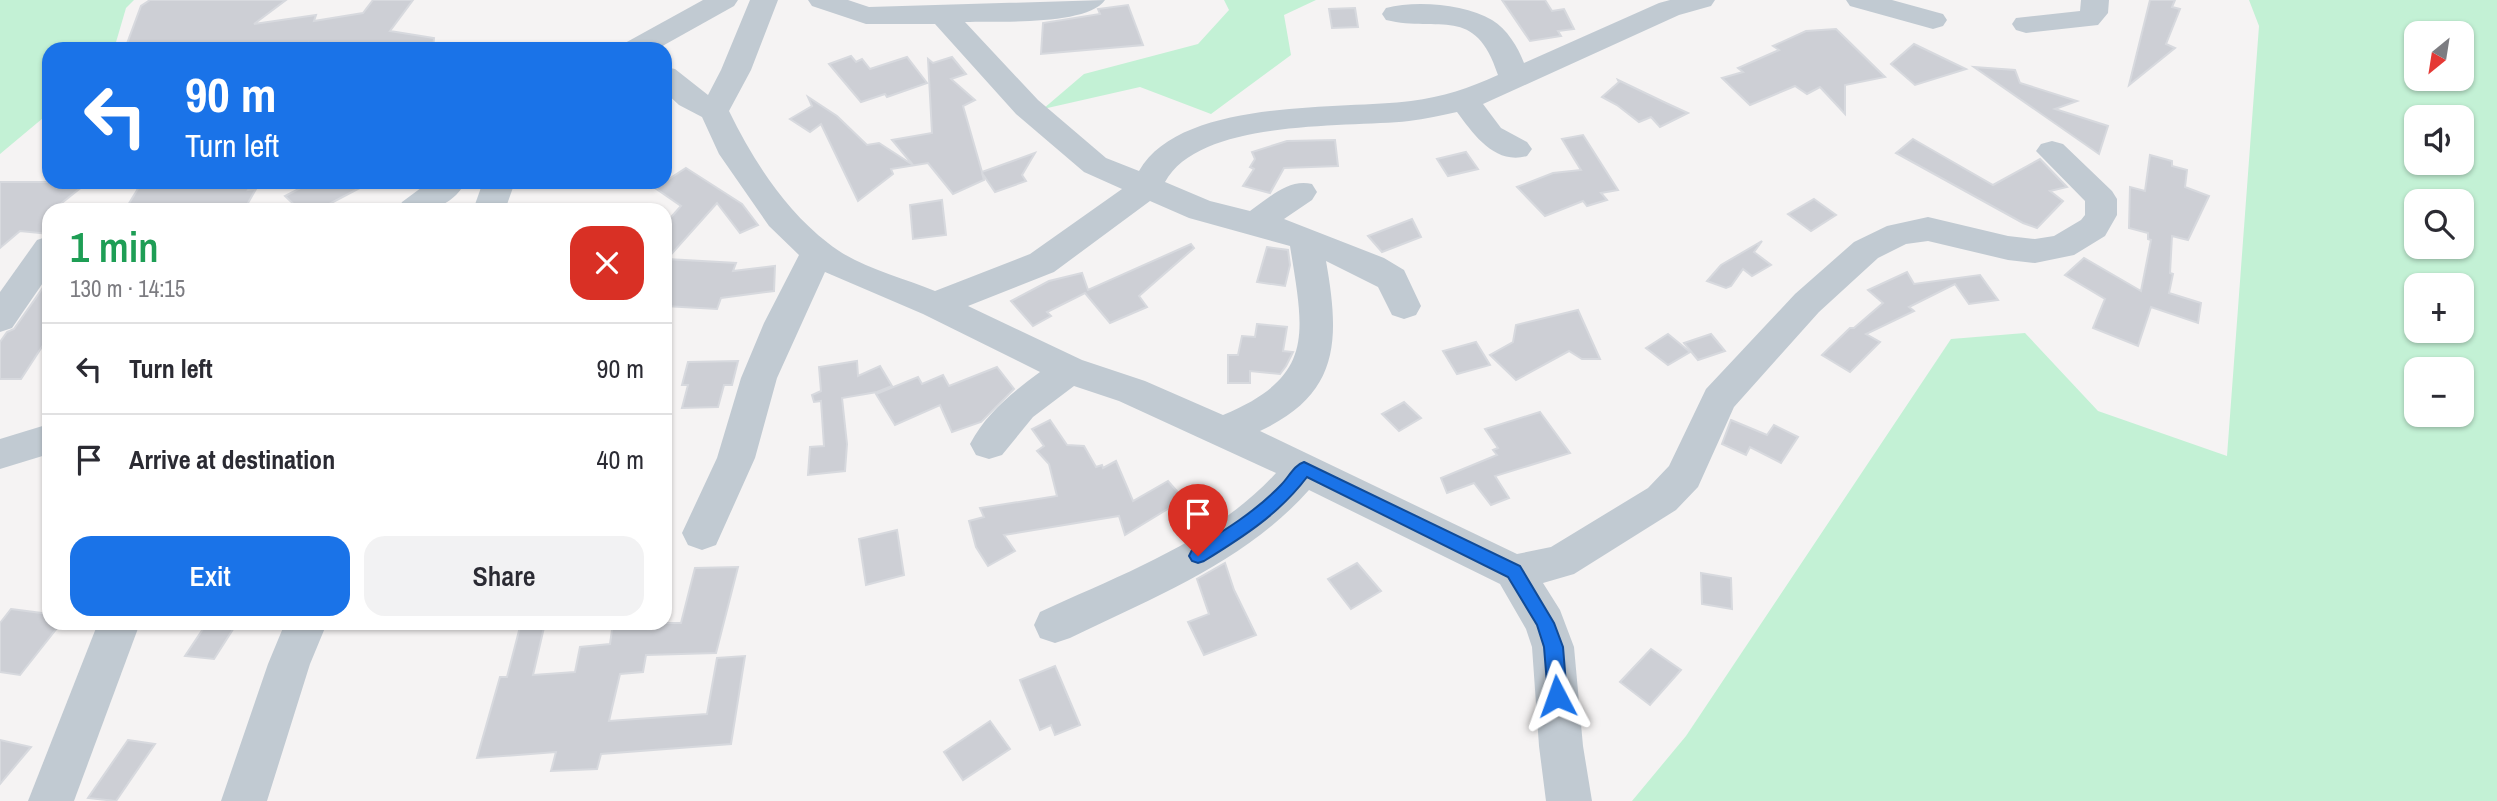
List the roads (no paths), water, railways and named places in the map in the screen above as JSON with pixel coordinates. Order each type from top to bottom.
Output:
[{"type":"street","points":[[649,42],[724,0]]},
{"type":"street","points":[[714,111],[736,70],[764,0]]},
{"type":"street","points":[[822,0],[866,16],[1070,9],[1087,4],[1091,0]]},
{"type":"street","points":[[934,305],[1042,263],[1146,188],[1160,163],[1192,143],[1224,129],[1286,119],[1411,111],[1465,100],[1670,9],[1701,0]]},
{"type":"street","points":[[1860,0],[1933,20]]},
{"type":"street","points":[[2026,24],[2088,19],[2094,13],[2095,0]]},
{"type":"street","points":[[1396,14],[1444,15],[1479,24],[1502,47],[1514,78]]},
{"type":"street","points":[[943,15],[1027,107],[1095,165],[1201,209],[1306,239],[1372,267],[1392,279],[1404,306]]},
{"type":"street","points":[[672,82],[690,98],[714,111],[735,154],[781,218],[817,253],[851,271],[934,305],[1069,370],[1132,391],[1304,468],[1514,572],[1545,623],[1553,647],[1561,746],[1569,801]]},
{"type":"street","points":[[1465,100],[1490,135],[1516,149]]},
{"type":"street","points":[[1514,572],[1560,562],[1662,499],[1684,476],[1719,399],[1807,303],[1866,250],[1899,234],[1928,229],[2008,248],[2035,251],[2062,247],[2093,228],[2101,215],[2101,199],[2052,151]]},
{"type":"street","points":[[423,203],[441,189]]},
{"type":"street","points":[[1256,223],[1301,192]]},
{"type":"street","points":[[1223,431],[1272,409],[1292,394],[1305,376],[1317,341],[1306,239]]},
{"type":"street","points":[[702,533],[736,458],[759,378],[782,323],[817,253]]},
{"type":"street","points":[[989,444],[1020,407],[1069,370]]},
{"type":"street","points":[[0,454],[42,441]]},
{"type":"street","points":[[1055,625],[1198,556],[1250,524],[1288,489],[1304,468]]},
{"type":"street","points":[[51,801],[116,630]]},
{"type":"street","points":[[244,801],[289,664],[303,630]]},
{"type":"lane","points":[[0,319],[42,258]]}]
